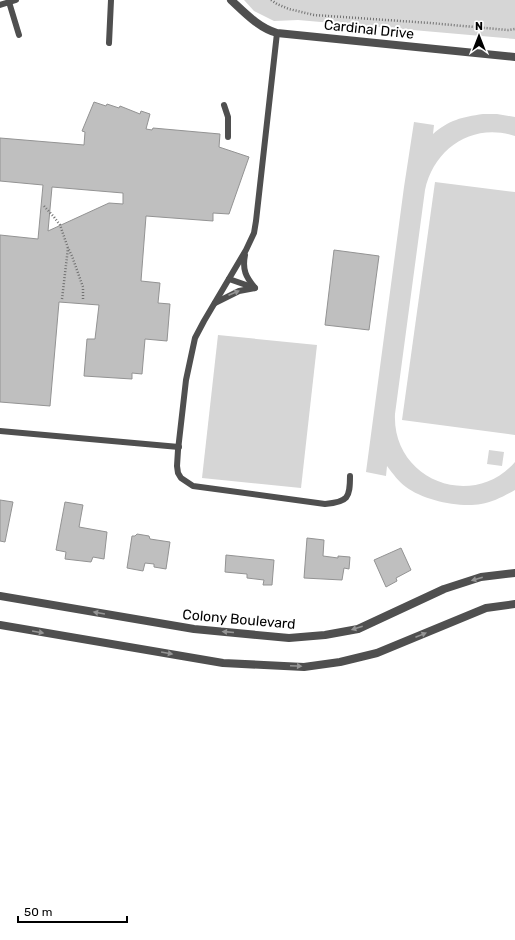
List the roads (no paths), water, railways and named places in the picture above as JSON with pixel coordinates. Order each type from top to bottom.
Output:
[{"type":"street","name":"Cardinal Drive","points":[[231,0],[256,22],[271,32],[515,57]]},
{"type":"street","name":"Colony Boulevard","points":[[0,596],[194,630],[289,638],[325,635],[358,628],[444,589],[481,577],[515,573]]},
{"type":"street","points":[[0,625],[223,663],[304,667],[340,662],[377,653],[486,608],[515,604]]},
{"type":"lane","points":[[0,5],[16,0]]},
{"type":"lane","points":[[109,43],[110,0]]},
{"type":"lane","points":[[9,2],[19,35]]},
{"type":"lane","points":[[277,33],[254,233],[246,250],[195,338],[186,380],[179,447],[178,473],[193,486],[325,504],[343,501],[350,488],[350,476]]},
{"type":"lane","points":[[224,105],[228,117],[228,137]]},
{"type":"lane","points":[[246,250],[243,262],[244,272],[255,288]]},
{"type":"lane","points":[[229,279],[255,288]]},
{"type":"lane","points":[[215,303],[239,291],[255,288]]},
{"type":"lane","points":[[0,431],[179,447]]}]
